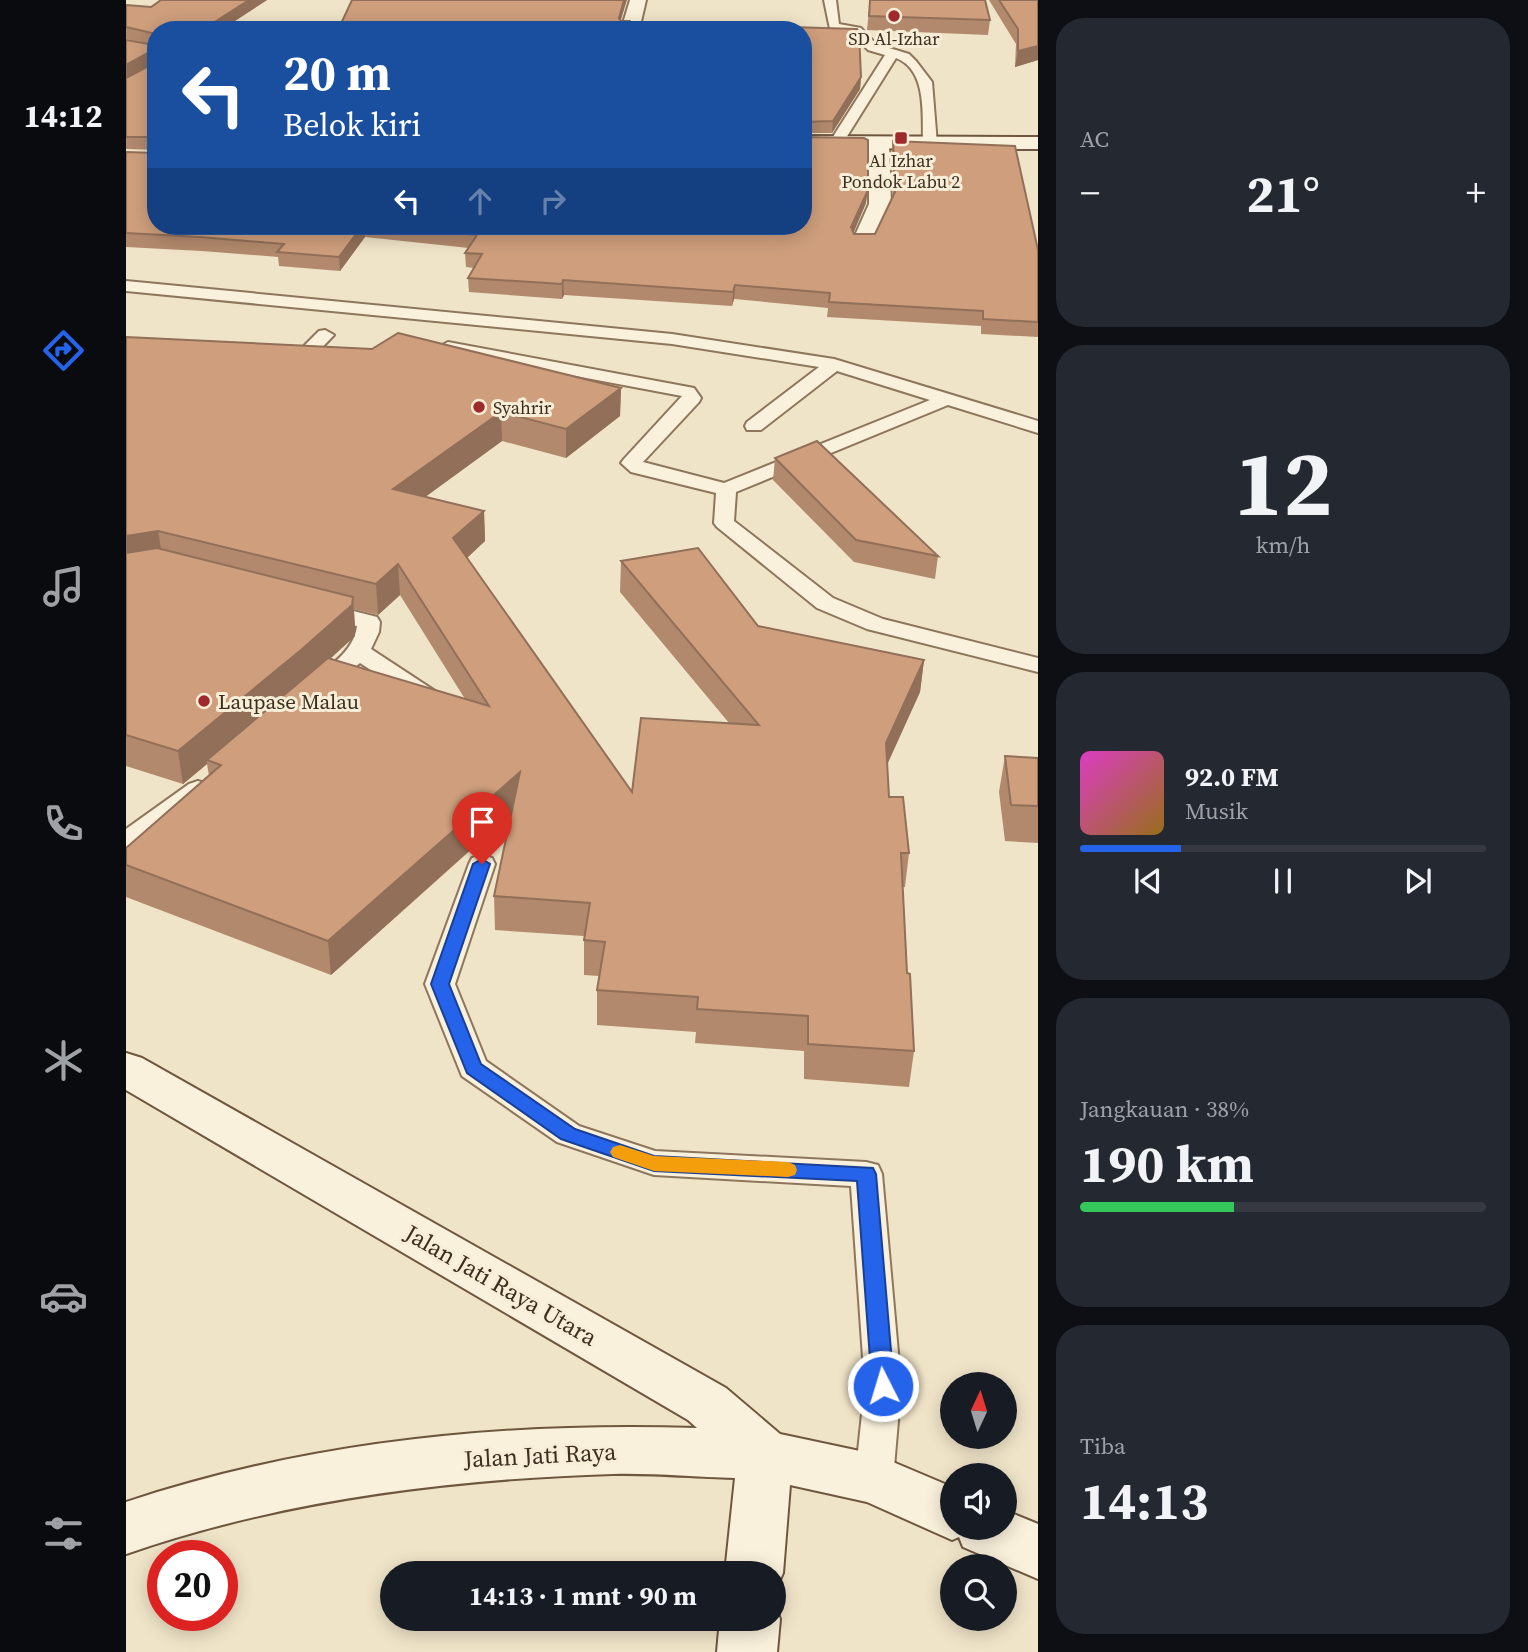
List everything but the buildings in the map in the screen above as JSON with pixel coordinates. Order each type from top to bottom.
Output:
[{"type":"street","points":[[632,21],[638,0]]},
{"type":"street","points":[[812,142],[1038,143]]},
{"type":"street","points":[[863,242],[880,204],[878,143]]},
{"type":"street","name":"Jalan Jati Raya Utara","points":[[126,1069],[707,1404],[765,1455]]},
{"type":"street","name":"Jalan Jati Raya","points":[[126,1528],[161,1516],[314,1479],[465,1457],[615,1450],[765,1455],[874,1479],[940,1509]]},
{"type":"street","points":[[755,1561],[765,1455]]},
{"type":"street","points":[[1010,1540],[1038,1552]]},
{"type":"street","points":[[747,1652],[749,1631]]},
{"type":"lane","points":[[830,0],[834,27],[857,31],[872,47],[894,53],[912,64],[919,82],[930,144]]},
{"type":"lane","points":[[836,143],[882,81],[887,57],[894,53]]},
{"type":"lane","points":[[129,291],[672,338],[834,365],[1038,427]]},
{"type":"lane","points":[[269,361],[299,361],[325,335]]},
{"type":"lane","points":[[446,347],[688,392],[692,398],[631,463],[638,468],[726,489],[945,400]]},
{"type":"lane","points":[[754,426],[834,365]]},
{"type":"lane","points":[[726,489],[724,523],[825,603],[874,624],[1038,666]]},
{"type":"lane","points":[[296,705],[358,651],[369,636],[369,622],[305,606]]},
{"type":"lane","points":[[358,651],[450,712]]},
{"type":"lane","points":[[126,842],[212,778]]},
{"type":"lane","points":[[126,813],[156,820]]},
{"type":"lane","points":[[482,864],[440,984],[473,1068],[568,1134],[654,1163],[866,1174],[883,1386],[874,1479]]},
{"type":"slow traffic","points":[[620,1152],[654,1163],[788,1170]]},
{"type":"place","name":"SD Al-Izhar","points":[[894,16]]},
{"type":"place","name":"Al Izhar Pondok Labu 2","points":[[901,138]]},
{"type":"place","name":"Syahrir","points":[[479,407]]},
{"type":"place","name":"Laupase Malau","points":[[204,701]]},
{"type":"route","points":[[482,864],[440,984],[473,1068],[568,1134],[654,1163],[866,1174],[883,1386]]}]
